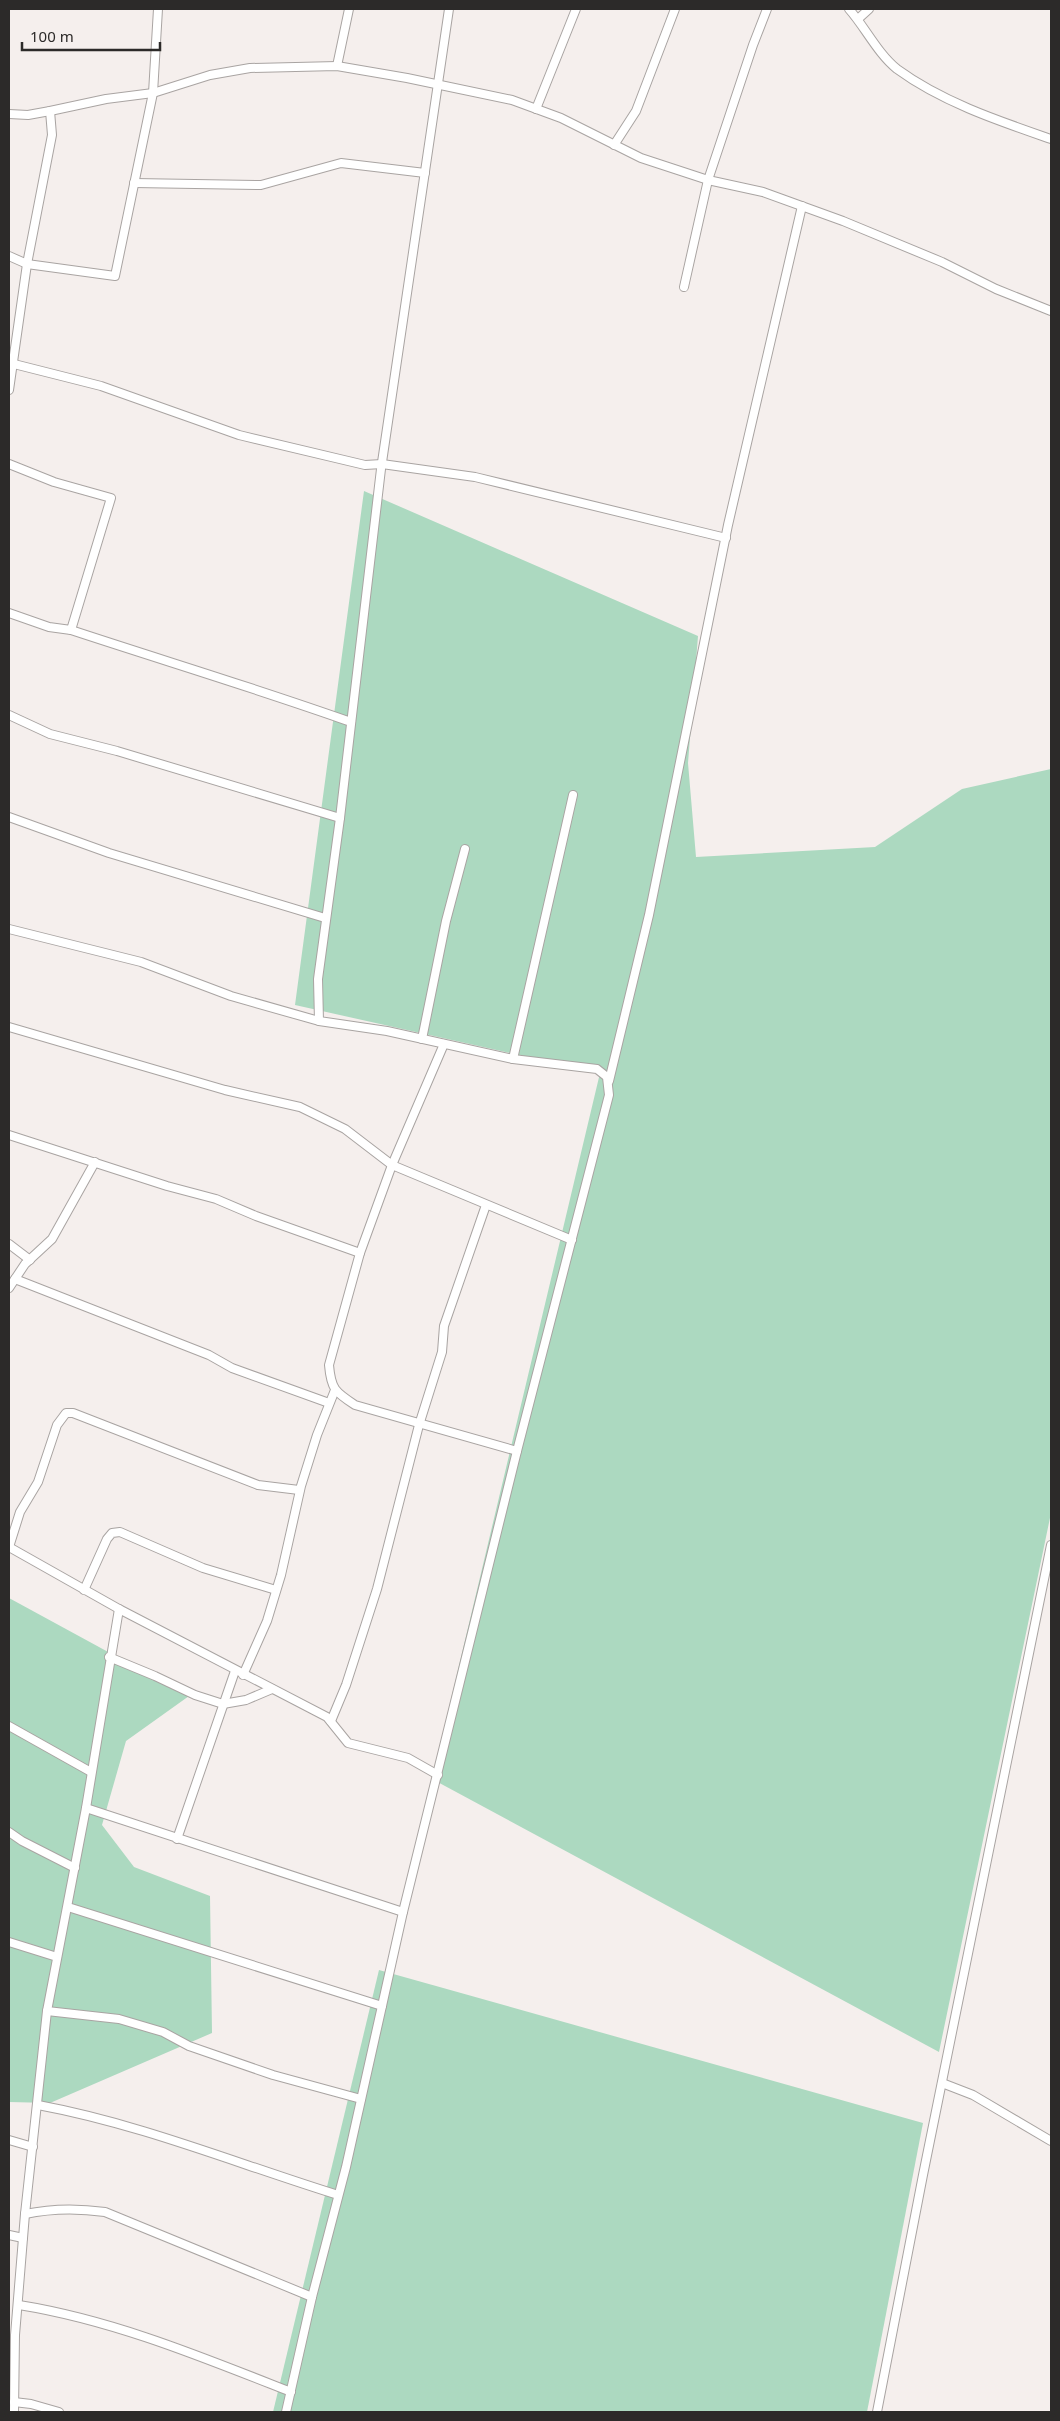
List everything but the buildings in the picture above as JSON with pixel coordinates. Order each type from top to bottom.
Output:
[{"type":"street","points":[[9,256],[27,264],[116,276],[153,93],[158,9]]},
{"type":"street","points":[[337,66],[349,9]]},
{"type":"street","points":[[320,1021],[318,979],[352,722],[382,464],[449,9]]},
{"type":"street","points":[[536,109],[576,9]]},
{"type":"street","points":[[614,145],[636,110],[675,9]]},
{"type":"street","points":[[684,287],[708,180],[767,9]]},
{"type":"street","points":[[849,9],[898,69],[933,90],[993,119],[1051,139]]},
{"type":"street","points":[[858,19],[868,9]]},
{"type":"street","points":[[9,114],[50,111],[106,99],[153,93],[210,75],[250,68],[337,66],[512,100],[561,118],[641,158],[708,180],[763,192],[802,206],[942,262],[996,289],[1051,311]]},
{"type":"street","points":[[9,390],[27,264],[52,135],[50,111]]},
{"type":"street","points":[[134,183],[260,185],[341,163],[425,173]]},
{"type":"street","points":[[286,2412],[312,2297],[361,2099],[403,1912],[517,1451],[609,1095],[609,1081],[649,915],[726,538],[802,206]]},
{"type":"street","points":[[14,364],[101,386],[239,435],[365,465],[382,464],[475,477],[726,538]]},
{"type":"street","points":[[9,464],[54,482],[111,498],[71,630]]},
{"type":"street","points":[[9,613],[50,627],[71,630],[204,674],[229,679],[352,722]]},
{"type":"street","points":[[9,715],[50,734],[117,751],[340,818]]},
{"type":"street","points":[[513,1059],[573,794]]},
{"type":"street","points":[[9,817],[109,853],[325,918]]},
{"type":"street","points":[[422,1039],[446,921],[465,849]]},
{"type":"street","points":[[9,929],[141,962],[231,996],[320,1021],[422,1039],[513,1059],[597,1069],[604,1073],[609,1081]]},
{"type":"street","points":[[9,1026],[224,1090],[300,1107],[345,1129],[392,1165],[572,1240]]},
{"type":"street","points":[[444,1044],[392,1165],[360,1253],[329,1365],[330,1382],[335,1390],[355,1405],[419,1425],[517,1451]]},
{"type":"street","points":[[9,1135],[167,1186],[216,1199],[256,1216],[360,1253]]},
{"type":"street","points":[[9,1288],[30,1260],[52,1239],[95,1162]]},
{"type":"street","points":[[332,1721],[349,1676],[377,1589],[419,1425],[442,1352],[444,1326],[486,1205]]},
{"type":"street","points":[[9,1244],[30,1260]]},
{"type":"street","points":[[15,1279],[209,1356],[232,1368],[329,1403]]},
{"type":"street","points":[[243,1675],[267,1621],[300,1490],[335,1390]]},
{"type":"street","points":[[300,1490],[258,1485],[73,1413],[66,1413],[57,1425],[38,1482],[20,1512],[9,1547],[118,1609],[332,1721],[344,1740],[354,1746],[408,1758],[438,1775]]},
{"type":"street","points":[[84,1590],[107,1539],[112,1533],[120,1532],[203,1568],[276,1590]]},
{"type":"street","points":[[878,2412],[942,2083],[1051,1545]]},
{"type":"street","points":[[14,2412],[12,2334],[19,2305],[25,2214],[47,2010],[86,1808],[118,1609]]},
{"type":"street","points":[[109,1657],[156,1676],[195,1695],[223,1704],[246,1700],[272,1689]]},
{"type":"street","points":[[177,1839],[234,1671]]},
{"type":"street","points":[[9,1726],[91,1772]]},
{"type":"street","points":[[86,1808],[403,1912]]},
{"type":"street","points":[[9,1832],[22,1841],[75,1868]]},
{"type":"street","points":[[68,1908],[382,2006]]},
{"type":"street","points":[[9,1942],[57,1957]]},
{"type":"street","points":[[47,2010],[119,2019],[162,2032],[189,2046],[273,2075],[361,2099]]},
{"type":"street","points":[[942,2083],[973,2095],[1051,2141]]},
{"type":"street","points":[[38,2105],[89,2114],[144,2130],[258,2170],[338,2195]]},
{"type":"street","points":[[9,2140],[33,2147]]},
{"type":"street","points":[[25,2214],[68,2208],[105,2212],[312,2297]]},
{"type":"street","points":[[9,2234],[24,2238]]},
{"type":"street","points":[[19,2305],[47,2309],[173,2346],[291,2392]]},
{"type":"street","points":[[14,2402],[31,2404],[59,2412]]},
{"type":"green space","points":[[364,491],[698,636],[688,763],[696,857],[875,847],[962,789],[1051,769],[1051,1513],[939,2052],[432,1779],[600,1073],[295,1005]]},
{"type":"green space","points":[[9,1598],[189,1696],[126,1741],[102,1825],[134,1867],[210,1896],[212,2033],[50,2103],[9,2102]]},
{"type":"green space","points":[[379,1970],[923,2123],[867,2412],[273,2412]]}]
